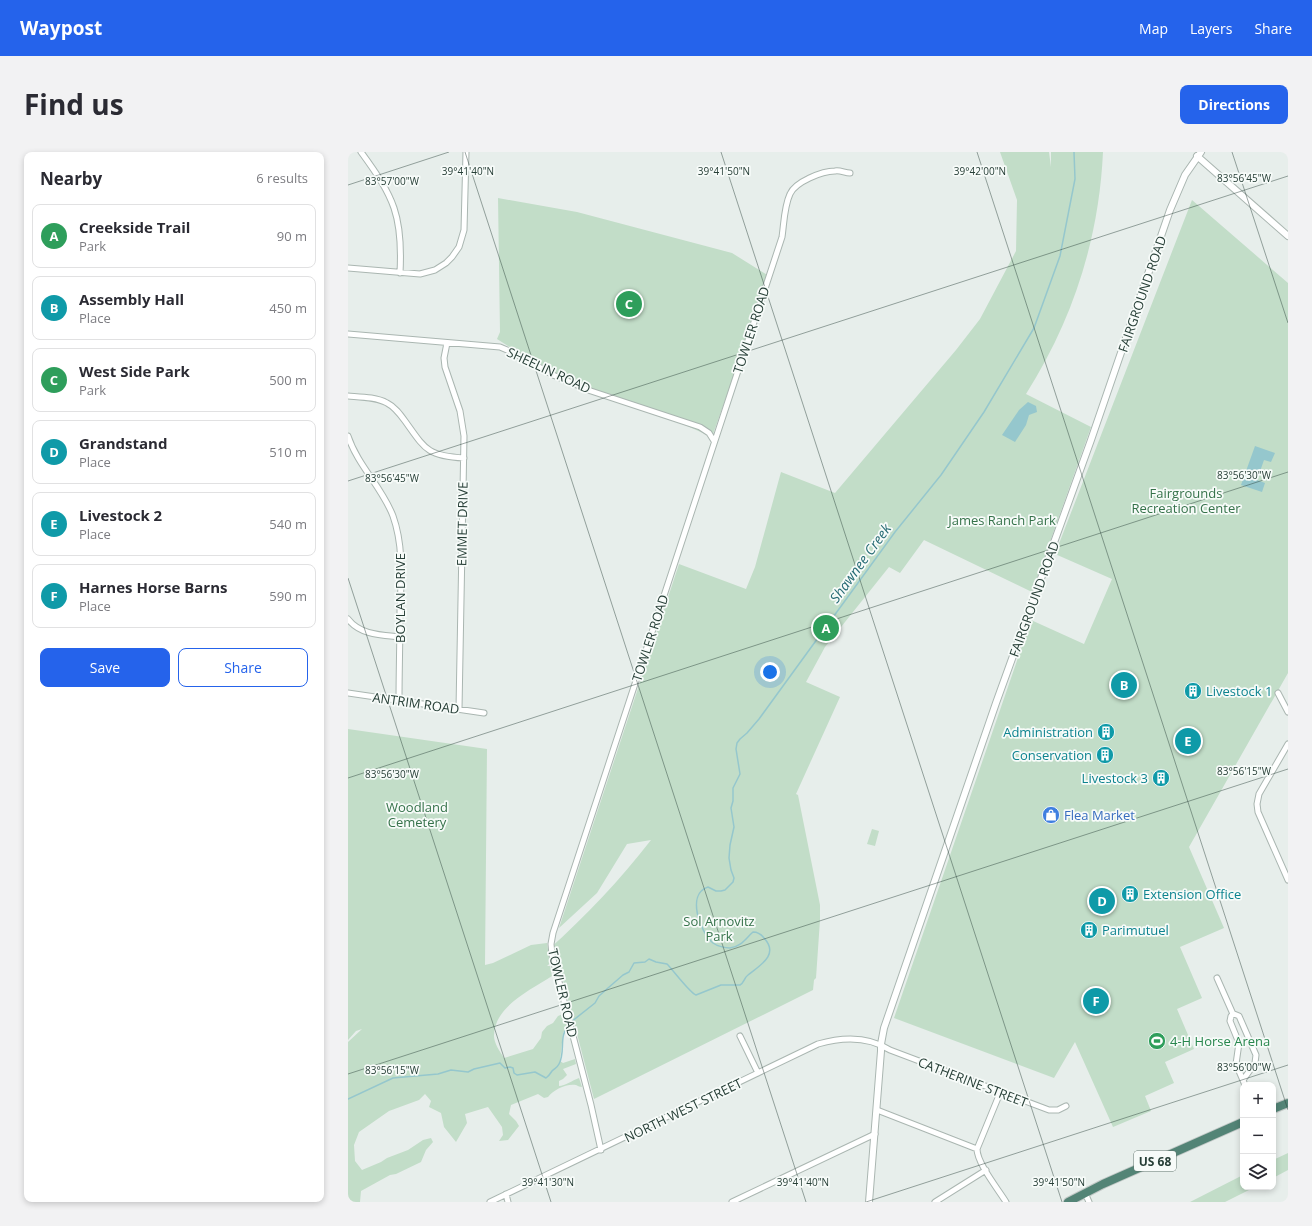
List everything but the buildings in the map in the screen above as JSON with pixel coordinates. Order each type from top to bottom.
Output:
[{"type":"highway","points":[[1276,1108],[1288,1102]]},
{"type":"highway","name":"US 68","points":[[1068,1202],[1085,1192],[1240,1123]]},
{"type":"street","points":[[361,152],[379,176],[394,205],[401,235],[400,273]]},
{"type":"street","points":[[348,268],[415,274],[428,272],[443,266],[450,260],[459,247],[464,230],[466,152]]},
{"type":"street","points":[[1199,154],[1288,236]]},
{"type":"street","name":"FAIRGROUND ROAD","points":[[869,1202],[882,1051],[881,1044],[884,1028],[996,703],[1093,433],[1170,210],[1185,175],[1199,154]]},
{"type":"street","name":"TOWLER ROAD","points":[[601,1150],[552,955],[551,944],[553,933],[782,237],[790,193],[798,184],[813,176],[835,170],[850,173]]},
{"type":"street","name":"SHEELIN ROAD","points":[[348,334],[492,346],[507,349],[553,375],[591,391],[700,427],[709,433],[714,442]]},
{"type":"street","name":"EMMET DRIVE","points":[[447,343],[444,358],[445,367],[458,403],[464,436],[459,709]]},
{"type":"street","points":[[348,396],[375,399],[387,403],[400,414],[419,440],[429,450],[443,456],[464,458]]},
{"type":"street","name":"BOYLAN DRIVE","points":[[348,436],[354,451],[388,504],[398,533],[402,563],[399,701]]},
{"type":"street","points":[[348,619],[354,626],[364,631],[400,637]]},
{"type":"street","name":"ANTRIM ROAD","points":[[348,693],[484,713]]},
{"type":"street","points":[[1278,693],[1288,712]]},
{"type":"street","points":[[1288,744],[1259,794],[1257,804],[1258,812],[1288,880]]},
{"type":"street","points":[[1217,978],[1233,1014]]},
{"type":"street","points":[[1233,1014],[1230,1020],[1240,1043],[1236,1064],[1244,1082]]},
{"type":"street","points":[[1233,1014],[1237,1014],[1239,1016],[1256,1055],[1255,1063],[1244,1082]]},
{"type":"street","points":[[740,1036],[758,1073]]},
{"type":"street","name":"NORTH WEST STREET","points":[[490,1202],[601,1150],[818,1044],[846,1038],[881,1044]]},
{"type":"street","name":"CATHERINE STREET","points":[[881,1044],[890,1050],[1000,1093],[1049,1110],[1058,1110],[1066,1106]]},
{"type":"street","points":[[1000,1093],[977,1149],[979,1158],[1006,1202]]},
{"type":"street","points":[[877,1110],[977,1149]]},
{"type":"street","points":[[732,1202],[875,1134]]},
{"type":"street","points":[[935,1202],[986,1170]]},
{"type":"street","points":[[1085,1192],[1089,1202]]},
{"type":"street","points":[[506,1194],[508,1202]]},
{"type":"green space","points":[[1000,152],[1049,152],[1051,167],[1051,152],[1103,152],[1096,216],[1081,278],[1057,337],[1043,366],[1026,394],[1091,427],[1032,592],[924,540],[900,573],[889,567],[825,647],[806,682],[840,697],[796,794],[798,795],[820,905],[816,978],[814,980],[813,990],[594,1099],[557,957],[547,966],[550,966],[552,976],[524,993],[500,1016],[496,1025],[494,1039],[504,1058],[533,1049],[547,1026],[553,1023],[558,1016],[563,1014],[567,1027],[563,1033],[560,1061],[563,1063],[575,1059],[576,1064],[563,1069],[567,1075],[559,1081],[559,1086],[579,1078],[582,1087],[576,1085],[565,1086],[550,1094],[548,1097],[544,1098],[538,1094],[511,1105],[509,1114],[519,1126],[508,1140],[499,1141],[503,1135],[502,1127],[488,1107],[465,1114],[467,1123],[456,1142],[444,1127],[441,1113],[429,1107],[431,1101],[425,1094],[419,1100],[389,1111],[359,1132],[354,1145],[355,1161],[362,1170],[408,1150],[423,1140],[431,1138],[433,1142],[426,1150],[421,1162],[396,1174],[390,1175],[361,1191],[360,1202],[348,1202],[348,1042],[362,1029],[356,1031],[348,1040],[348,729],[487,749],[485,965],[493,963],[531,945],[547,943],[548,950],[602,897],[651,840],[627,844],[597,893],[559,928],[679,564],[746,589],[755,567],[781,472],[835,493],[956,350],[980,319],[1016,251],[1017,200]]},
{"type":"green space","points":[[498,198],[577,212],[732,253],[769,276],[712,437],[651,410],[553,375],[497,339],[500,332]]},
{"type":"green space","name":"Fairgrounds Recreation Center","points":[[1192,200],[1288,283],[1288,673],[1189,847],[1224,928],[1180,947],[1202,998],[1177,1009],[1194,1049],[1165,1062],[1174,1083],[1145,1096],[1151,1111],[1113,1127],[1075,1042],[1054,1078],[894,1018],[1031,620],[1084,644],[1112,579],[1055,554]]},
{"type":"green space","points":[[872,829],[879,831],[875,846],[867,844]]},
{"type":"green space","points":[[1288,1153],[1288,1170],[1276,1176],[1276,1159]]},
{"type":"green space","points":[[1240,1177],[1240,1190],[1249,1190],[1225,1202],[1190,1202]]},
{"type":"water","points":[[1028,402],[1036,406],[1037,412],[1029,415],[1026,425],[1015,442],[1002,435],[1019,410]]},
{"type":"water","points":[[1255,446],[1275,453],[1271,462],[1264,460],[1257,480],[1265,483],[1262,492],[1241,485]]},
{"type":"waterway","name":"Shawnee Creek","points":[[571,1022],[595,1003],[599,996],[623,975],[629,972],[634,963],[645,962],[649,959],[667,964],[696,995],[721,985],[740,985],[747,976],[766,960],[769,955],[770,950],[768,944],[762,935],[756,932],[753,932],[740,944],[734,947],[726,948],[713,943],[704,931],[697,914],[696,905],[701,891],[708,887],[716,891],[725,890],[733,882],[734,878],[729,858],[734,827],[731,808],[733,801],[733,788],[740,774],[736,749],[737,743],[759,719],[895,532],[941,475],[984,412],[1034,328],[1060,256],[1075,179],[1074,152]]},
{"type":"waterway","name":"Shawnee Creek","points":[[348,1099],[393,1078],[438,1074],[451,1070],[468,1072],[474,1069],[500,1063],[505,1068],[513,1068],[514,1073],[517,1075],[535,1072],[546,1078],[559,1064],[562,1054],[564,1034],[569,1025]]},
{"type":"place","name":"West Side Park","points":[[629,304]]},
{"type":"place","name":"Creekside Trail","points":[[826,628]]},
{"type":"place","name":"Assembly Hall","points":[[1124,685]]},
{"type":"place","name":"Livestock 1","points":[[1193,691]]},
{"type":"place","name":"Administration","points":[[1106,732]]},
{"type":"place","name":"Livestock 2","points":[[1188,741]]},
{"type":"place","name":"Conservation","points":[[1105,755]]},
{"type":"place","name":"Livestock 3","points":[[1161,778]]},
{"type":"place","name":"Flea Market","points":[[1051,815]]},
{"type":"place","name":"Extension Office","points":[[1130,894]]},
{"type":"place","name":"Grandstand","points":[[1102,901]]},
{"type":"place","name":"Parimutuel","points":[[1089,930]]},
{"type":"place","name":"Harnes Horse Barns","points":[[1096,1001]]},
{"type":"place","name":"4-H Horse Arena","points":[[1157,1041]]},
{"type":"park label","name":"James Ranch Park","points":[[1002,520]]},
{"type":"park label","name":"Woodland Cemetery","points":[[417,814]]},
{"type":"park label","name":"Sol Arnovitz Park","points":[[719,928]]}]
